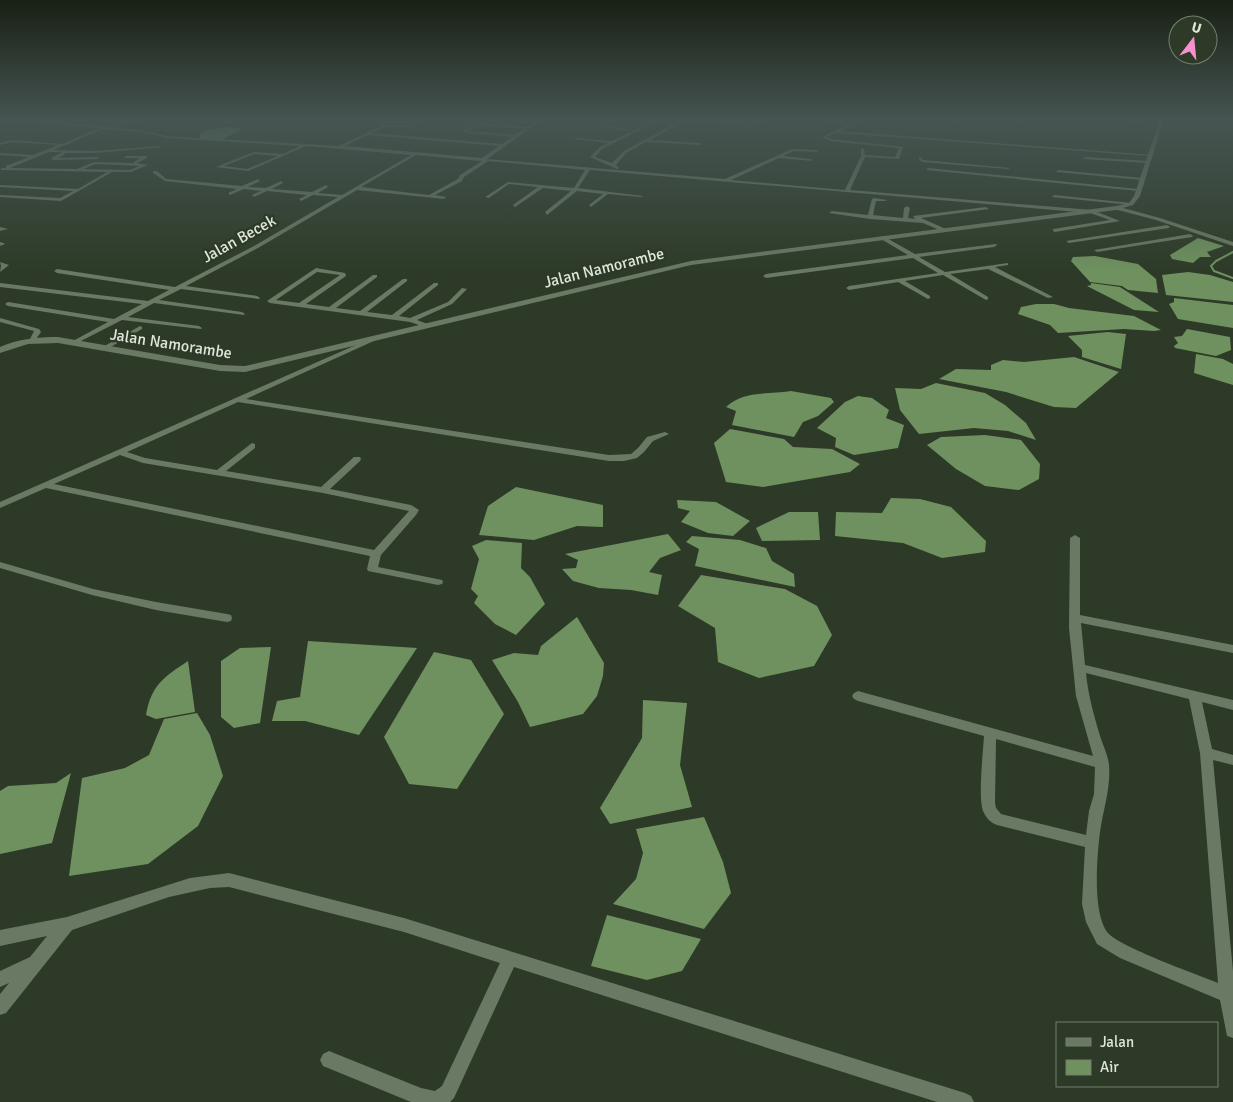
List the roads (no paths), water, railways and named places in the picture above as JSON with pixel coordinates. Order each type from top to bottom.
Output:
[{"type":"main road","points":[[1131,204],[1145,170]]},
{"type":"main road","name":"Jalan Namorambe","points":[[0,350],[17,344],[48,340],[234,370],[255,367],[691,263],[1090,212],[1131,204]]},
{"type":"street","points":[[92,170],[136,170]]},
{"type":"street","name":"Jalan Becek","points":[[73,343],[256,247],[386,170]]},
{"type":"street","points":[[355,188],[429,198],[460,180],[469,170]]},
{"type":"street","points":[[547,213],[575,190],[588,170]]},
{"type":"street","points":[[595,170],[1090,212],[1117,221],[1055,230]]},
{"type":"street","points":[[726,180],[747,170]]},
{"type":"street","points":[[847,191],[856,170]]},
{"type":"street","points":[[934,170],[1107,187],[1110,193],[1137,193]]},
{"type":"street","points":[[0,196],[58,200],[111,171]]},
{"type":"street","points":[[1058,171],[1142,179]]},
{"type":"street","points":[[156,172],[165,180],[178,182],[341,196]]},
{"type":"street","points":[[1033,174],[1036,181]]},
{"type":"street","points":[[164,188],[188,177]]},
{"type":"street","points":[[230,194],[258,180]]},
{"type":"street","points":[[254,196],[281,182]]},
{"type":"street","points":[[487,197],[506,183],[641,196],[637,200]]},
{"type":"street","points":[[185,190],[199,184]]},
{"type":"street","points":[[277,198],[303,185]]},
{"type":"street","points":[[0,186],[78,190]]},
{"type":"street","points":[[207,192],[221,186]]},
{"type":"street","points":[[300,200],[326,186]]},
{"type":"street","points":[[515,206],[543,186]]},
{"type":"street","points":[[348,192],[444,198]]},
{"type":"street","points":[[591,206],[607,193]]},
{"type":"street","points":[[1054,196],[1131,204]]},
{"type":"street","points":[[870,217],[874,199],[1024,212]]},
{"type":"street","points":[[905,219],[907,208]]},
{"type":"street","points":[[905,219],[986,208]]},
{"type":"street","points":[[1116,208],[1158,219],[1233,244]]},
{"type":"street","points":[[832,213],[924,222]]},
{"type":"street","points":[[915,217],[944,230]]},
{"type":"street","points":[[1112,222],[1160,241]]},
{"type":"street","points":[[1069,240],[1167,227]]},
{"type":"street","points":[[1097,250],[1190,236]]},
{"type":"street","points":[[883,238],[986,298]]},
{"type":"street","points":[[766,276],[994,245]]},
{"type":"street","points":[[0,264],[6,266],[0,270]]},
{"type":"street","points":[[849,288],[1006,264]]},
{"type":"street","points":[[989,267],[1050,297]]},
{"type":"street","points":[[300,305],[343,276],[343,274],[316,270],[270,301],[300,305],[362,313],[394,317],[428,326]]},
{"type":"street","points":[[57,271],[257,298]]},
{"type":"street","points":[[331,309],[375,276]]},
{"type":"street","points":[[362,313],[405,280]]},
{"type":"street","points":[[899,280],[928,298]]},
{"type":"street","points":[[394,317],[436,284]]},
{"type":"street","points":[[0,285],[242,314]]},
{"type":"street","points":[[411,320],[450,303],[464,289]]},
{"type":"street","points":[[8,304],[199,328]]},
{"type":"street","points":[[0,320],[37,330],[38,332],[32,341]]},
{"type":"street","points":[[105,348],[140,328]]},
{"type":"street","points":[[0,505],[374,339]]},
{"type":"street","points":[[238,400],[609,458],[637,455],[643,450],[650,439],[665,434]]},
{"type":"street","points":[[219,472],[252,446]]},
{"type":"street","points":[[120,452],[143,460],[323,490],[414,510],[414,513],[376,554],[372,569],[438,582]]},
{"type":"street","points":[[323,490],[357,459]]},
{"type":"street","points":[[44,485],[376,554]]},
{"type":"street","points":[[1075,538],[1075,628],[1081,668],[1082,696],[1102,764],[1101,794],[1096,811],[1092,843],[1090,904],[1094,922],[1103,939],[1126,953],[1227,995]]},
{"type":"street","points":[[0,565],[92,592],[156,606],[227,618]]},
{"type":"street","points":[[1076,618],[1233,649]]},
{"type":"street","points":[[1081,668],[1233,705]]},
{"type":"street","points":[[858,696],[1102,764]]},
{"type":"street","points":[[1195,696],[1206,753],[1227,995],[1233,1030]]},
{"type":"street","points":[[990,733],[988,803],[990,811],[997,819],[1092,843]]},
{"type":"street","points":[[1206,753],[1233,760]]},
{"type":"street","points":[[0,938],[67,924],[186,886],[210,880],[229,880],[404,925],[965,1102]]},
{"type":"street","points":[[0,1007],[67,924]]},
{"type":"street","points":[[329,1060],[421,1097],[438,1101],[448,1092],[510,959]]},
{"type":"street","points":[[0,979],[36,962]]},
{"type":"water","points":[[1198,238],[1224,246],[1207,252],[1211,257],[1200,257],[1193,263],[1172,259],[1170,255]]},
{"type":"water","points":[[1095,256],[1138,264],[1156,279],[1158,293],[1128,290],[1122,286],[1090,282],[1071,261],[1073,257]]},
{"type":"water","points":[[1188,272],[1210,275],[1233,282],[1233,302],[1166,295],[1162,275]]},
{"type":"water","points":[[1091,283],[1120,287],[1159,312],[1134,310],[1087,286],[1091,285]]},
{"type":"water","points":[[1174,298],[1233,305],[1233,328],[1178,319],[1169,304],[1174,302]]},
{"type":"water","points":[[1036,304],[1054,304],[1069,308],[1134,316],[1161,330],[1124,329],[1058,333],[1050,325],[1018,314],[1021,307]]},
{"type":"water","points":[[1187,329],[1230,337],[1231,350],[1216,356],[1175,348],[1174,346],[1178,343],[1174,337],[1182,336]]},
{"type":"water","points":[[1108,332],[1126,334],[1121,369],[1082,357],[1082,350],[1068,336]]},
{"type":"water","points":[[1196,354],[1223,359],[1233,364],[1233,385],[1194,373]]},
{"type":"water","points":[[1074,357],[1119,372],[1076,408],[1054,407],[1006,392],[939,379],[956,369],[991,370],[991,365],[1003,360],[1024,362]]},
{"type":"water","points":[[936,383],[985,393],[1005,405],[1026,423],[1036,440],[1008,431],[974,428],[919,434],[900,410],[895,388],[921,389]]},
{"type":"water","points":[[791,391],[831,398],[834,402],[818,416],[803,422],[794,437],[732,425],[736,411],[726,407],[733,402],[757,394]]},
{"type":"water","points":[[858,396],[872,398],[889,410],[886,418],[904,425],[898,448],[854,455],[835,447],[836,438],[817,428],[845,402]]},
{"type":"water","points":[[730,429],[784,439],[793,447],[832,449],[860,464],[850,472],[763,487],[726,482],[714,443]]},
{"type":"water","points":[[985,435],[1021,440],[1040,464],[1039,479],[1019,490],[985,486],[956,469],[927,445],[941,437]]},
{"type":"water","points":[[516,487],[603,505],[603,527],[577,526],[534,540],[479,535],[488,506]]},
{"type":"water","points":[[891,498],[920,499],[951,507],[986,541],[985,552],[942,558],[903,543],[835,536],[836,512],[882,513]]},
{"type":"water","points":[[677,500],[716,502],[750,521],[733,536],[708,533],[681,522],[690,511],[678,508]]},
{"type":"water","points":[[789,512],[818,512],[820,540],[762,541],[756,528]]},
{"type":"water","points":[[668,534],[681,550],[660,558],[649,572],[662,575],[658,595],[631,590],[599,588],[573,581],[562,569],[576,568],[578,560],[565,554]]},
{"type":"water","points":[[692,536],[740,540],[766,548],[772,561],[794,574],[795,587],[695,566],[699,549],[686,542]]},
{"type":"water","points":[[486,540],[522,543],[521,568],[530,577],[545,604],[516,635],[495,624],[474,603],[478,596],[471,589],[479,559],[472,546]]},
{"type":"water","points":[[701,575],[785,589],[817,606],[832,635],[814,666],[759,678],[718,662],[715,628],[678,606]]},
{"type":"water","points":[[577,617],[604,663],[603,676],[597,696],[583,714],[530,727],[518,702],[492,660],[514,653],[538,655],[541,646]]},
{"type":"water","points":[[308,641],[417,648],[359,735],[305,721],[272,721],[277,701],[300,697]]},
{"type":"water","points":[[271,647],[260,723],[234,728],[221,717],[221,661],[240,648]]},
{"type":"water","points":[[434,652],[471,660],[504,714],[457,789],[409,784],[384,737]]},
{"type":"water","points":[[188,661],[195,712],[156,719],[146,715],[155,689],[165,677]]},
{"type":"water","points":[[643,700],[687,703],[680,765],[692,807],[610,824],[600,808],[642,738]]},
{"type":"water","points":[[197,713],[210,735],[223,776],[198,826],[148,864],[69,876],[82,778],[125,768],[149,755],[164,719]]},
{"type":"water","points":[[71,773],[52,843],[0,854],[0,791],[8,786],[56,783]]},
{"type":"water","points":[[704,817],[723,862],[731,893],[704,929],[613,904],[636,879],[643,853],[636,829]]},
{"type":"water","points":[[607,915],[701,939],[682,971],[647,980],[591,966]]},
{"type":"waterway","points":[[1233,252],[1216,261],[1211,266],[1214,271],[1233,278]]}]
